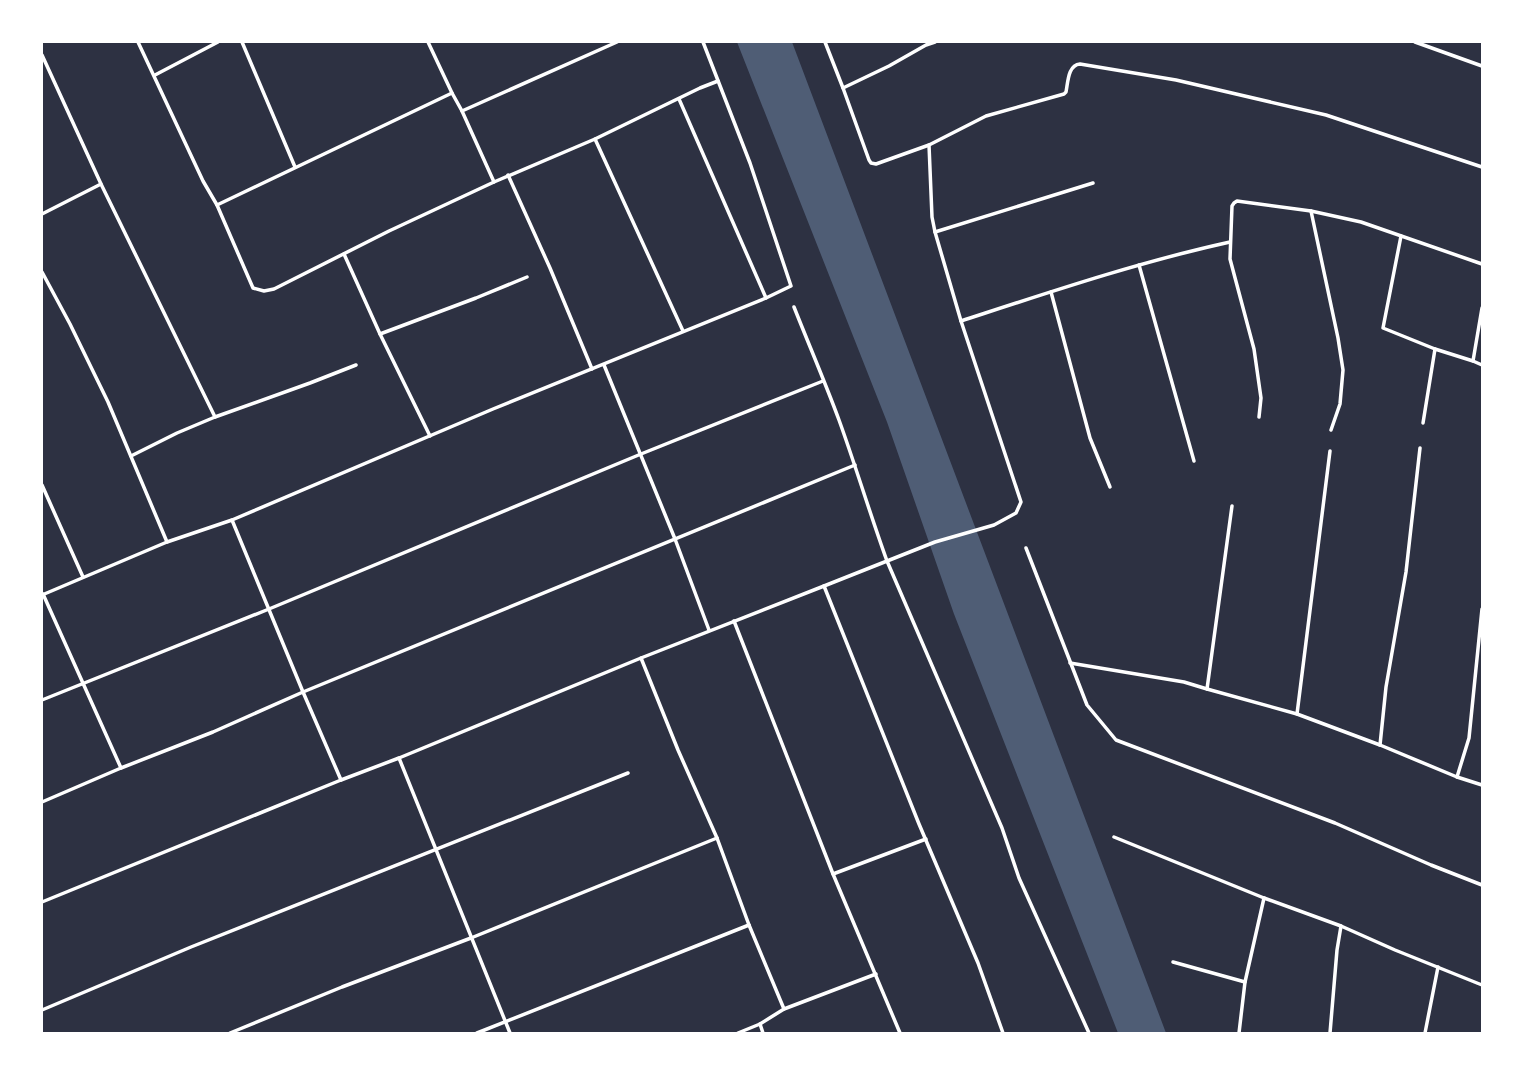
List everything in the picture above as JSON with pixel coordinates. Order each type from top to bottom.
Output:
[{"type":"street","points":[[138,42],[155,75],[203,180],[217,205],[253,288],[264,291],[274,289],[508,175],[595,138],[718,80]]},
{"type":"street","points":[[155,75],[218,42]]},
{"type":"street","points":[[242,42],[295,167]]},
{"type":"street","points":[[428,42],[462,111],[494,182]]},
{"type":"street","points":[[462,111],[617,42]]},
{"type":"street","points":[[121,768],[43,594],[167,542],[232,520],[430,436],[766,298],[791,286],[750,163],[703,42]]},
{"type":"street","points":[[825,42],[868,160],[876,164],[929,145],[986,116],[1064,94],[1066,92],[1071,68],[1075,64],[1080,64],[1176,80],[1326,115],[1482,167]]},
{"type":"street","points":[[843,88],[889,66],[926,45],[935,42]]},
{"type":"street","points":[[1415,42],[1482,66]]},
{"type":"street","points":[[42,55],[101,184],[215,417]]},
{"type":"street","points":[[217,205],[452,93]]},
{"type":"street","points":[[679,99],[766,298]]},
{"type":"street","points":[[595,138],[683,332]]},
{"type":"street","points":[[42,902],[341,780],[399,758],[710,630],[935,542],[994,524],[1016,513],[1021,502],[961,321],[935,232],[932,217],[929,145]]},
{"type":"street","points":[[508,175],[550,268],[592,369]]},
{"type":"street","points":[[935,232],[1093,183]]},
{"type":"street","points":[[42,214],[101,184]]},
{"type":"street","points":[[1259,418],[1261,398],[1254,349],[1230,259],[1232,206],[1234,203],[1237,201],[1311,211],[1361,222],[1482,264]]},
{"type":"street","points":[[1311,211],[1338,338],[1342,370],[1340,404],[1332,430]]},
{"type":"street","points":[[1401,236],[1383,328],[1434,349],[1482,365]]},
{"type":"street","points":[[961,321],[1177,253],[1230,242]]},
{"type":"street","points":[[344,254],[380,334],[430,436]]},
{"type":"street","points":[[1139,266],[1194,461]]},
{"type":"street","points":[[42,272],[70,324],[108,402],[167,542]]},
{"type":"street","points":[[380,334],[527,277]]},
{"type":"street","points":[[1051,292],[1090,438],[1110,487]]},
{"type":"street","points":[[794,307],[855,465],[871,517],[888,561],[1002,828],[1019,878],[1089,1033]]},
{"type":"street","points":[[1473,361],[1482,308]]},
{"type":"street","points":[[1423,423],[1434,349]]},
{"type":"street","points":[[131,456],[176,433],[215,417],[356,365]]},
{"type":"street","points":[[604,365],[675,539],[710,630]]},
{"type":"street","points":[[42,700],[269,609],[640,454],[823,381]]},
{"type":"street","points":[[1380,745],[1386,687],[1402,603],[1420,448]]},
{"type":"street","points":[[1296,714],[1330,451]]},
{"type":"street","points":[[42,802],[121,768],[213,732],[303,692],[855,465]]},
{"type":"street","points":[[42,485],[44,495],[83,577]]},
{"type":"street","points":[[1207,689],[1232,506]]},
{"type":"street","points":[[232,520],[341,780]]},
{"type":"street","points":[[1026,548],[1086,705],[1116,740],[1335,823],[1431,865],[1482,885]]},
{"type":"street","points":[[824,586],[926,839],[978,963],[1003,1033]]},
{"type":"street","points":[[1457,777],[1469,738],[1482,609]]},
{"type":"street","points":[[734,621],[833,874],[900,1033]]},
{"type":"street","points":[[641,658],[678,750],[717,838],[749,925],[784,1009]]},
{"type":"street","points":[[1070,663],[1184,682],[1296,714],[1380,745],[1457,777],[1482,785]]},
{"type":"street","points":[[399,758],[510,1033]]},
{"type":"street","points":[[42,1010],[191,947],[628,773]]},
{"type":"street","points":[[1114,837],[1264,898],[1341,926],[1482,985]]},
{"type":"street","points":[[230,1033],[342,987],[471,938],[717,838]]},
{"type":"street","points":[[833,874],[926,839]]},
{"type":"street","points":[[1239,1033],[1245,982],[1264,898]]},
{"type":"street","points":[[477,1033],[749,925]]},
{"type":"street","points":[[1330,1033],[1336,950],[1341,926]]},
{"type":"street","points":[[1173,962],[1245,982]]},
{"type":"street","points":[[1424,1033],[1438,967]]},
{"type":"street","points":[[738,1033],[760,1024],[784,1009],[876,974]]},
{"type":"street","points":[[760,1024],[763,1033]]},
{"type":"water","points":[[737,42],[792,42],[1166,1033],[1118,1033],[954,614],[887,422]]}]
